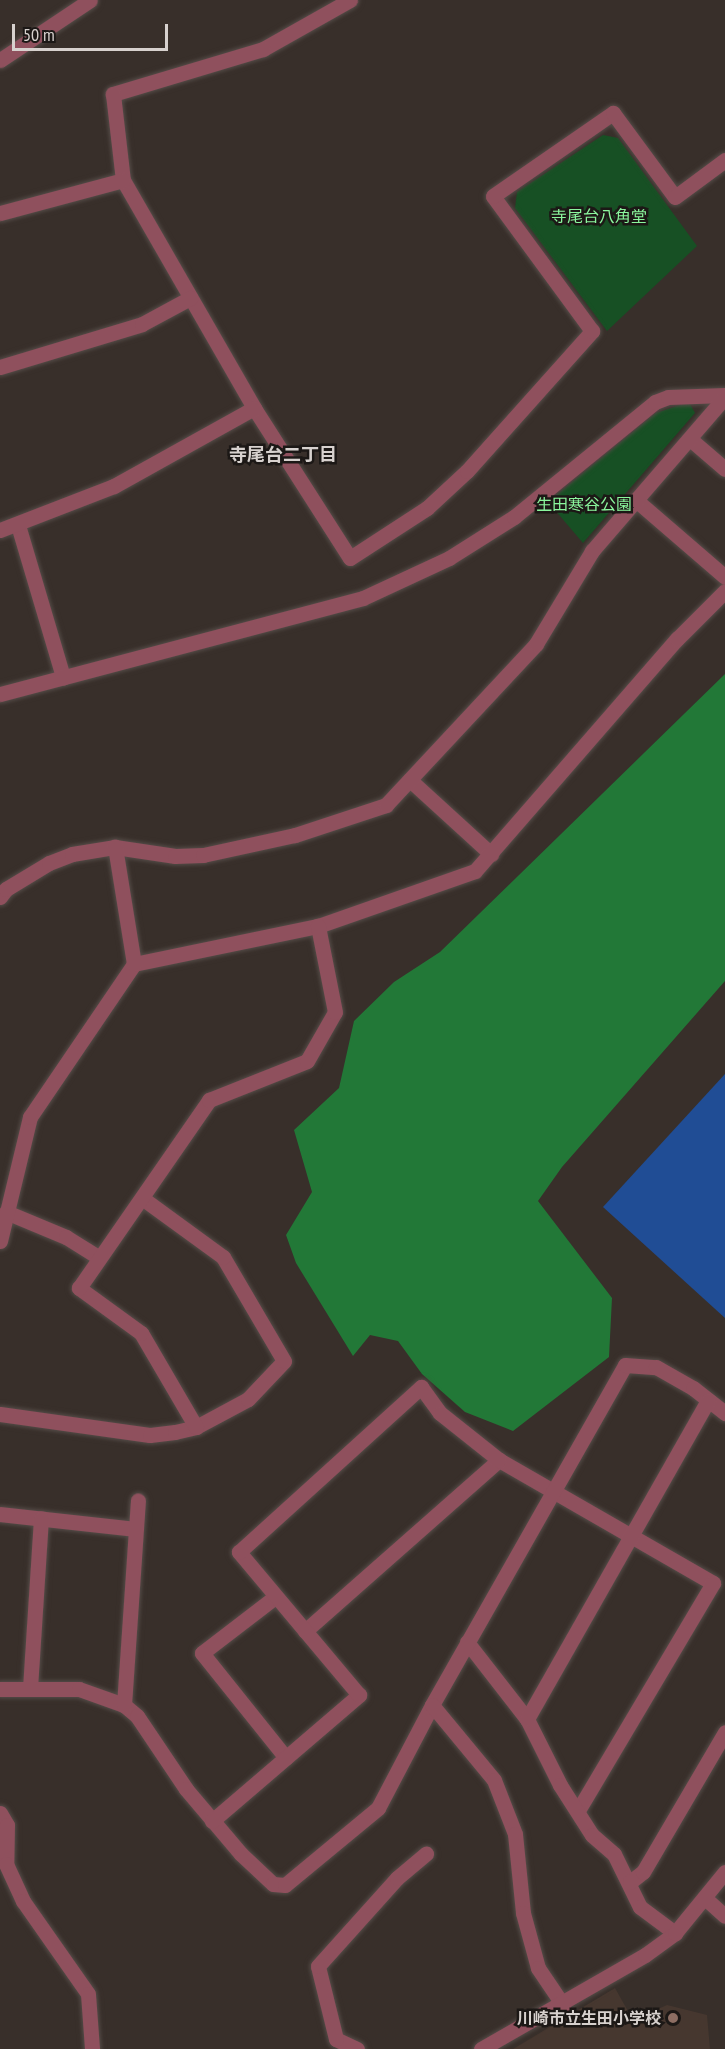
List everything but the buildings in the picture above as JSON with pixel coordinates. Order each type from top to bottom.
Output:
[{"type":"street","points":[[0,60],[90,0]]},
{"type":"street","points":[[350,0],[263,49],[113,94],[123,180],[254,408],[350,558],[427,508],[467,471],[592,331],[493,196],[613,113],[675,197],[725,160]]},
{"type":"street","points":[[0,213],[123,180]]},
{"type":"street","points":[[0,367],[142,324],[190,298]]},
{"type":"street","points":[[3,893],[72,854],[115,847],[176,856],[203,855],[296,835],[386,806],[536,644],[576,572],[725,396]]},
{"type":"street","points":[[0,694],[363,598],[449,558],[514,516],[655,402],[668,397],[725,396]]},
{"type":"street","points":[[0,530],[18,525],[114,486],[254,408]]},
{"type":"street","points":[[690,439],[725,469]]},
{"type":"street","points":[[637,501],[725,577]]},
{"type":"street","points":[[18,525],[63,677]]},
{"type":"street","points":[[134,964],[318,926],[475,871],[677,639],[725,591]]},
{"type":"street","points":[[410,780],[491,854]]},
{"type":"street","points":[[0,1241],[30,1117],[134,964],[115,847]]},
{"type":"street","points":[[196,1427],[141,1333],[79,1288],[209,1100],[307,1061],[335,1012],[318,926]]},
{"type":"street","points":[[0,1414],[150,1435],[196,1427],[248,1399],[284,1361],[223,1257],[142,1198]]},
{"type":"street","points":[[6,1212],[66,1237],[99,1258]]},
{"type":"street","points":[[0,1689],[79,1689],[124,1705],[137,1716],[212,1821],[273,1884],[285,1885],[378,1808],[467,1642],[625,1365],[656,1367],[693,1388],[725,1413]]},
{"type":"street","points":[[212,1821],[359,1695],[239,1552],[421,1387],[440,1413],[499,1460],[634,1535],[713,1583],[579,1809]]},
{"type":"street","points":[[527,1719],[634,1535],[708,1401]]},
{"type":"street","points":[[305,1631],[499,1460]]},
{"type":"street","points":[[124,1705],[138,1500]]},
{"type":"street","points":[[0,1514],[135,1529]]},
{"type":"street","points":[[30,1688],[41,1518]]},
{"type":"street","points":[[275,1597],[202,1653],[286,1758]]},
{"type":"street","points":[[467,1642],[527,1719],[560,1785],[579,1809],[592,1835],[614,1854],[630,1882],[640,1907],[675,1933]]},
{"type":"street","points":[[432,1705],[494,1780],[515,1834],[524,1913],[538,1968],[563,2005]]},
{"type":"street","points":[[630,1882],[643,1872],[725,1732]]},
{"type":"street","points":[[0,1813],[7,1825],[6,1864],[23,1902],[88,1994],[92,2049]]},
{"type":"street","points":[[357,2049],[336,2039],[318,1966],[397,1878],[426,1854]]},
{"type":"street","points":[[481,2049],[563,2005],[675,1933],[706,1899],[725,1872]]},
{"type":"street","points":[[706,1899],[725,1916]]},
{"type":"shaded area","name":"川崎市立生田小学校","points":[[615,1988],[633,2020],[667,2005],[707,2015],[710,2049],[513,2049]]},
{"type":"green space","name":"寺尾台八角堂","points":[[603,135],[618,138],[697,246],[607,331],[515,208],[517,192]]},
{"type":"green space","name":"生田寒谷公園","points":[[689,402],[695,413],[583,543],[548,502],[656,413]]},
{"type":"green space","points":[[725,674],[725,981],[562,1167],[538,1201],[612,1298],[609,1357],[513,1431],[465,1412],[422,1374],[398,1341],[370,1335],[353,1356],[296,1263],[286,1235],[312,1192],[294,1130],[339,1088],[354,1021],[394,982],[440,952]]},
{"type":"water","points":[[725,1074],[725,1318],[603,1207]]},
{"type":"place","name":"川崎市立生田小学校","points":[[673,2018]]},
{"type":"district","name":"寺尾台二丁目","points":[[283,455]]}]
